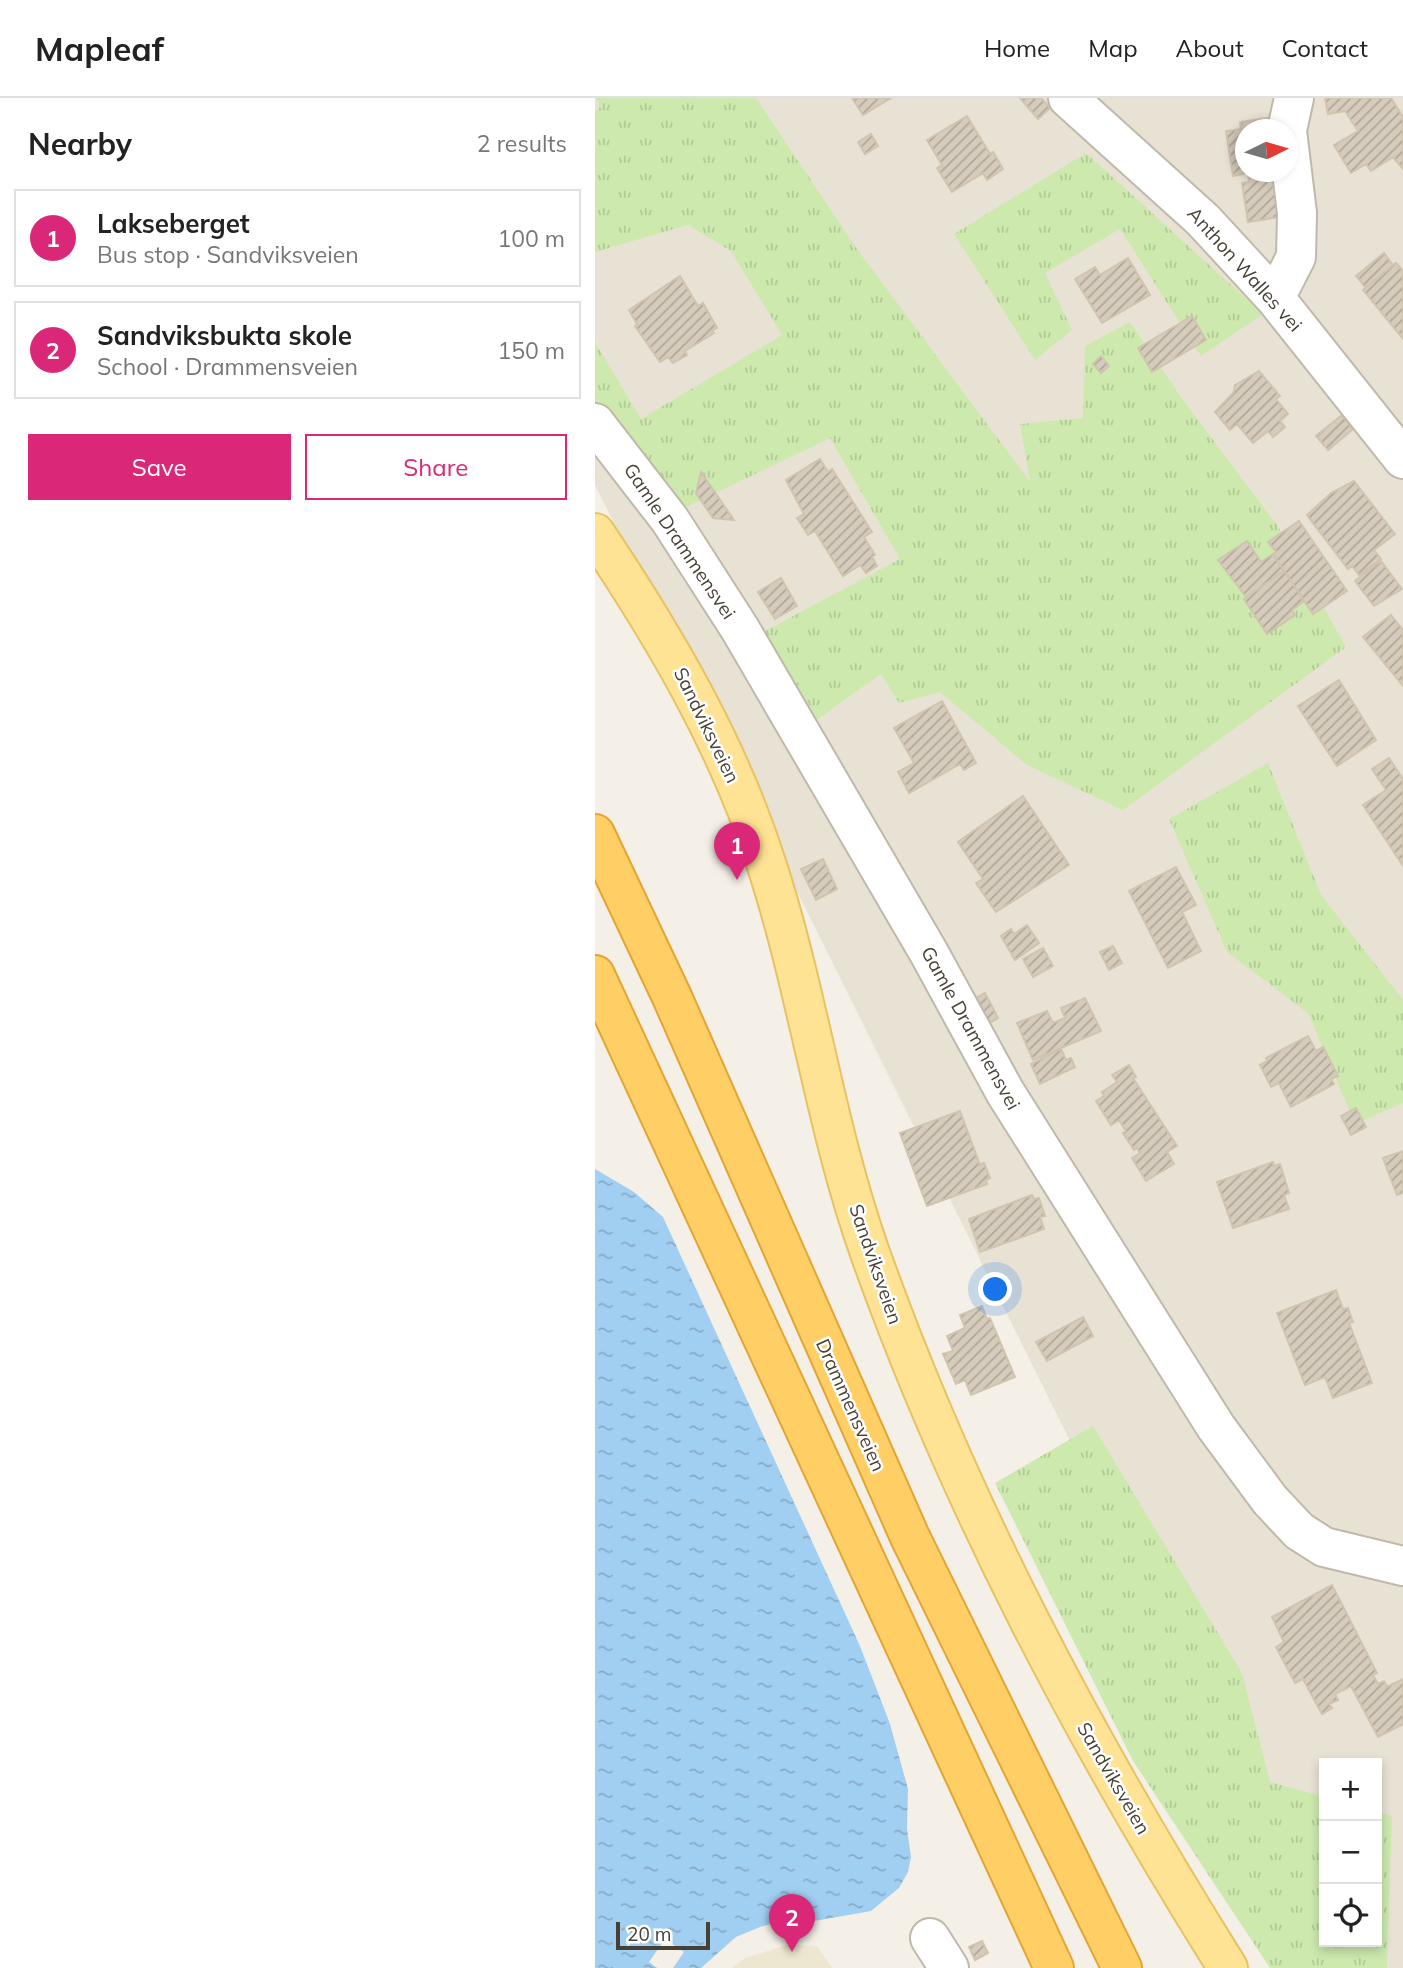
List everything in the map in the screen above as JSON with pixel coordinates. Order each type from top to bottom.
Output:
[{"type":"highway","name":"Drammensveien","points":[[595,834],[672,997],[910,1537],[1122,1968]]},
{"type":"highway","points":[[595,975],[1055,1968]]},
{"type":"main road","name":"Sandviksveien","points":[[595,533],[663,638],[687,682],[749,814],[781,912],[845,1174],[907,1352],[960,1479],[1059,1682],[1228,1968]]},
{"type":"street","name":"Anthon Walles vei","points":[[1068,98],[1203,220],[1275,298],[1403,458]]},
{"type":"street","points":[[1289,119],[1294,98]]},
{"type":"street","points":[[1275,298],[1296,257],[1297,213],[1293,182]]},
{"type":"street","name":"Gamle Drammensvei","points":[[595,423],[670,520],[740,629],[929,953],[1005,1092],[1216,1427],[1270,1500],[1299,1531],[1324,1547],[1403,1566]]},
{"type":"shaded area","points":[[595,98],[1403,98],[1403,1968],[1332,1968],[1322,1947],[1382,1947],[1382,1758],[1319,1758],[1319,1942],[595,485]]},
{"type":"shaded area","points":[[787,1945],[817,1946],[832,1968],[732,1968],[745,1958]]},
{"type":"green space","points":[[596,98],[756,98],[857,249],[1030,482],[1020,424],[1083,418],[1085,346],[1130,322],[1183,400],[1277,525],[1346,647],[1123,810],[1027,765],[940,692],[899,703],[881,674],[808,726],[758,635],[900,559],[830,438],[674,513],[595,404],[595,342],[641,419],[782,335],[731,251],[688,225],[595,252],[595,112],[600,107]]},
{"type":"green space","points":[[1086,153],[1263,314],[1201,356],[1120,229],[1045,273],[1072,330],[1035,360],[954,234]]},
{"type":"green space","points":[[1268,763],[1321,895],[1403,1000],[1403,1103],[1355,1124],[1308,1013],[1227,952],[1169,819]]},
{"type":"green space","points":[[1093,1426],[1242,1673],[1270,1782],[1319,1796],[1319,1947],[1382,1947],[1382,1813],[1392,1816],[1387,1968],[1270,1968],[1133,1761],[995,1483]]},
{"type":"water","points":[[595,1169],[634,1192],[663,1217],[860,1646],[890,1724],[908,1789],[907,1829],[911,1857],[908,1872],[899,1888],[871,1911],[814,1921],[788,1919],[760,1927],[736,1937],[701,1968],[595,1968]]},
{"type":"pier","points":[[665,1939],[684,1952],[673,1968],[657,1968],[649,1962]]},
{"type":"building","points":[[852,98],[891,98],[863,115]]},
{"type":"building","points":[[1020,98],[1041,98],[1050,108],[1038,119]]},
{"type":"building","points":[[1325,98],[1391,98],[1403,117],[1403,169],[1393,157],[1371,171],[1366,164],[1351,173],[1334,145],[1358,131],[1345,111],[1328,114]]},
{"type":"building","points":[[967,116],[990,154],[993,152],[1003,169],[987,180],[983,173],[952,192],[937,168],[942,165],[927,140]]},
{"type":"building","points":[[1235,130],[1233,176],[1226,131]]},
{"type":"building","points":[[871,134],[878,146],[865,154],[858,142]]},
{"type":"building","points":[[1287,182],[1286,216],[1248,222],[1242,183]]},
{"type":"building","points":[[1384,253],[1393,265],[1366,288],[1356,276]]},
{"type":"building","points":[[1128,258],[1150,295],[1102,323],[1075,279],[1095,267],[1100,275]]},
{"type":"building","points":[[1396,263],[1403,271],[1403,339],[1363,290]]},
{"type":"building","points":[[680,276],[698,306],[703,303],[717,328],[712,331],[714,333],[685,351],[687,355],[673,363],[668,357],[660,362],[635,326],[637,324],[629,310]]},
{"type":"building","points":[[1192,316],[1206,340],[1152,372],[1138,348]]},
{"type":"building","points":[[1101,356],[1109,366],[1101,373],[1093,364]]},
{"type":"building","points":[[1259,371],[1280,396],[1276,399],[1288,414],[1280,421],[1285,427],[1273,437],[1268,431],[1253,443],[1237,424],[1230,430],[1215,412],[1234,392],[1235,385]]},
{"type":"building","points":[[1342,415],[1353,429],[1328,450],[1316,436]]},
{"type":"building","points":[[820,459],[828,472],[832,469],[872,532],[864,537],[875,555],[872,557],[877,566],[866,573],[860,565],[843,576],[815,531],[808,535],[797,518],[804,514],[786,480]]},
{"type":"building","points":[[701,472],[734,520],[713,518],[696,493]]},
{"type":"building","points":[[1354,481],[1395,534],[1374,550],[1381,559],[1359,575],[1352,566],[1348,569],[1307,515],[1331,493]]},
{"type":"building","points":[[1299,521],[1347,591],[1313,614],[1273,554],[1276,552],[1268,542]]},
{"type":"building","points":[[1247,541],[1261,562],[1273,554],[1284,571],[1246,597],[1218,560]]},
{"type":"building","points":[[1381,561],[1402,589],[1374,606],[1355,581]]},
{"type":"building","points":[[1284,571],[1304,601],[1292,610],[1295,615],[1267,634],[1244,599]]},
{"type":"building","points":[[781,578],[797,606],[775,619],[758,592]]},
{"type":"building","points":[[1391,615],[1403,630],[1403,686],[1363,637]]},
{"type":"building","points":[[1339,680],[1376,740],[1337,766],[1298,706]]},
{"type":"building","points":[[942,701],[976,763],[964,770],[960,764],[909,793],[898,772],[914,763],[894,728]]},
{"type":"building","points":[[1389,758],[1403,779],[1403,866],[1363,805],[1386,790],[1372,769]]},
{"type":"building","points":[[1023,796],[1069,865],[996,912],[976,883],[983,879],[958,842]]},
{"type":"building","points":[[823,859],[837,889],[816,900],[801,869]]},
{"type":"building","points":[[1176,867],[1196,905],[1182,912],[1201,951],[1168,968],[1129,891]]},
{"type":"building","points":[[1027,925],[1039,943],[1015,960],[1001,936],[1011,929],[1014,934]]},
{"type":"building","points":[[1113,946],[1122,963],[1109,970],[1100,952]]},
{"type":"building","points":[[1043,948],[1053,966],[1033,977],[1023,959]]},
{"type":"building","points":[[985,993],[998,1018],[984,1026],[971,1001]]},
{"type":"building","points":[[1085,998],[1101,1031],[1033,1060],[1017,1023],[1047,1011],[1053,1023],[1065,1018],[1061,1008]]},
{"type":"building","points":[[1308,1036],[1316,1051],[1323,1047],[1338,1076],[1331,1079],[1334,1084],[1291,1107],[1279,1083],[1271,1087],[1260,1065],[1267,1061],[1266,1058]]},
{"type":"building","points":[[1061,1049],[1066,1060],[1071,1058],[1075,1067],[1040,1084],[1031,1064]]},
{"type":"building","points":[[1129,1065],[1136,1077],[1133,1078],[1177,1146],[1167,1152],[1174,1164],[1146,1181],[1132,1158],[1140,1153],[1137,1148],[1134,1150],[1123,1133],[1126,1131],[1119,1120],[1111,1125],[1096,1101],[1104,1096],[1102,1092],[1117,1082],[1112,1075]]},
{"type":"building","points":[[1356,1108],[1366,1127],[1351,1135],[1341,1116]]},
{"type":"building","points":[[960,1111],[980,1165],[984,1163],[990,1178],[986,1180],[987,1184],[927,1206],[900,1133]]},
{"type":"building","points":[[1403,1151],[1403,1193],[1397,1195],[1383,1158]]},
{"type":"building","points":[[1273,1162],[1274,1166],[1280,1164],[1289,1193],[1284,1195],[1289,1209],[1233,1228],[1217,1182]]},
{"type":"building","points":[[1032,1195],[1034,1199],[1039,1198],[1045,1216],[1040,1217],[1044,1229],[980,1252],[969,1219]]},
{"type":"building","points":[[1336,1290],[1343,1309],[1348,1308],[1353,1322],[1349,1323],[1372,1383],[1333,1398],[1325,1377],[1305,1385],[1277,1313]]},
{"type":"building","points":[[982,1306],[987,1319],[990,1318],[1015,1377],[971,1395],[965,1380],[956,1384],[943,1354],[953,1351],[947,1336],[965,1328],[960,1315]]},
{"type":"building","points":[[1083,1317],[1093,1336],[1047,1361],[1036,1342]]},
{"type":"building","points":[[1332,1585],[1377,1673],[1373,1675],[1378,1684],[1384,1681],[1387,1687],[1403,1679],[1403,1724],[1378,1737],[1351,1686],[1335,1694],[1338,1700],[1329,1704],[1332,1708],[1322,1714],[1303,1679],[1295,1683],[1276,1647],[1284,1642],[1272,1617]]},
{"type":"building","points":[[982,1941],[988,1953],[975,1960],[969,1947]]},
{"type":"place","name":"Lakseberget","points":[[737,880]]},
{"type":"place","name":"Sandviksbukta skole","points":[[792,1952]]}]
